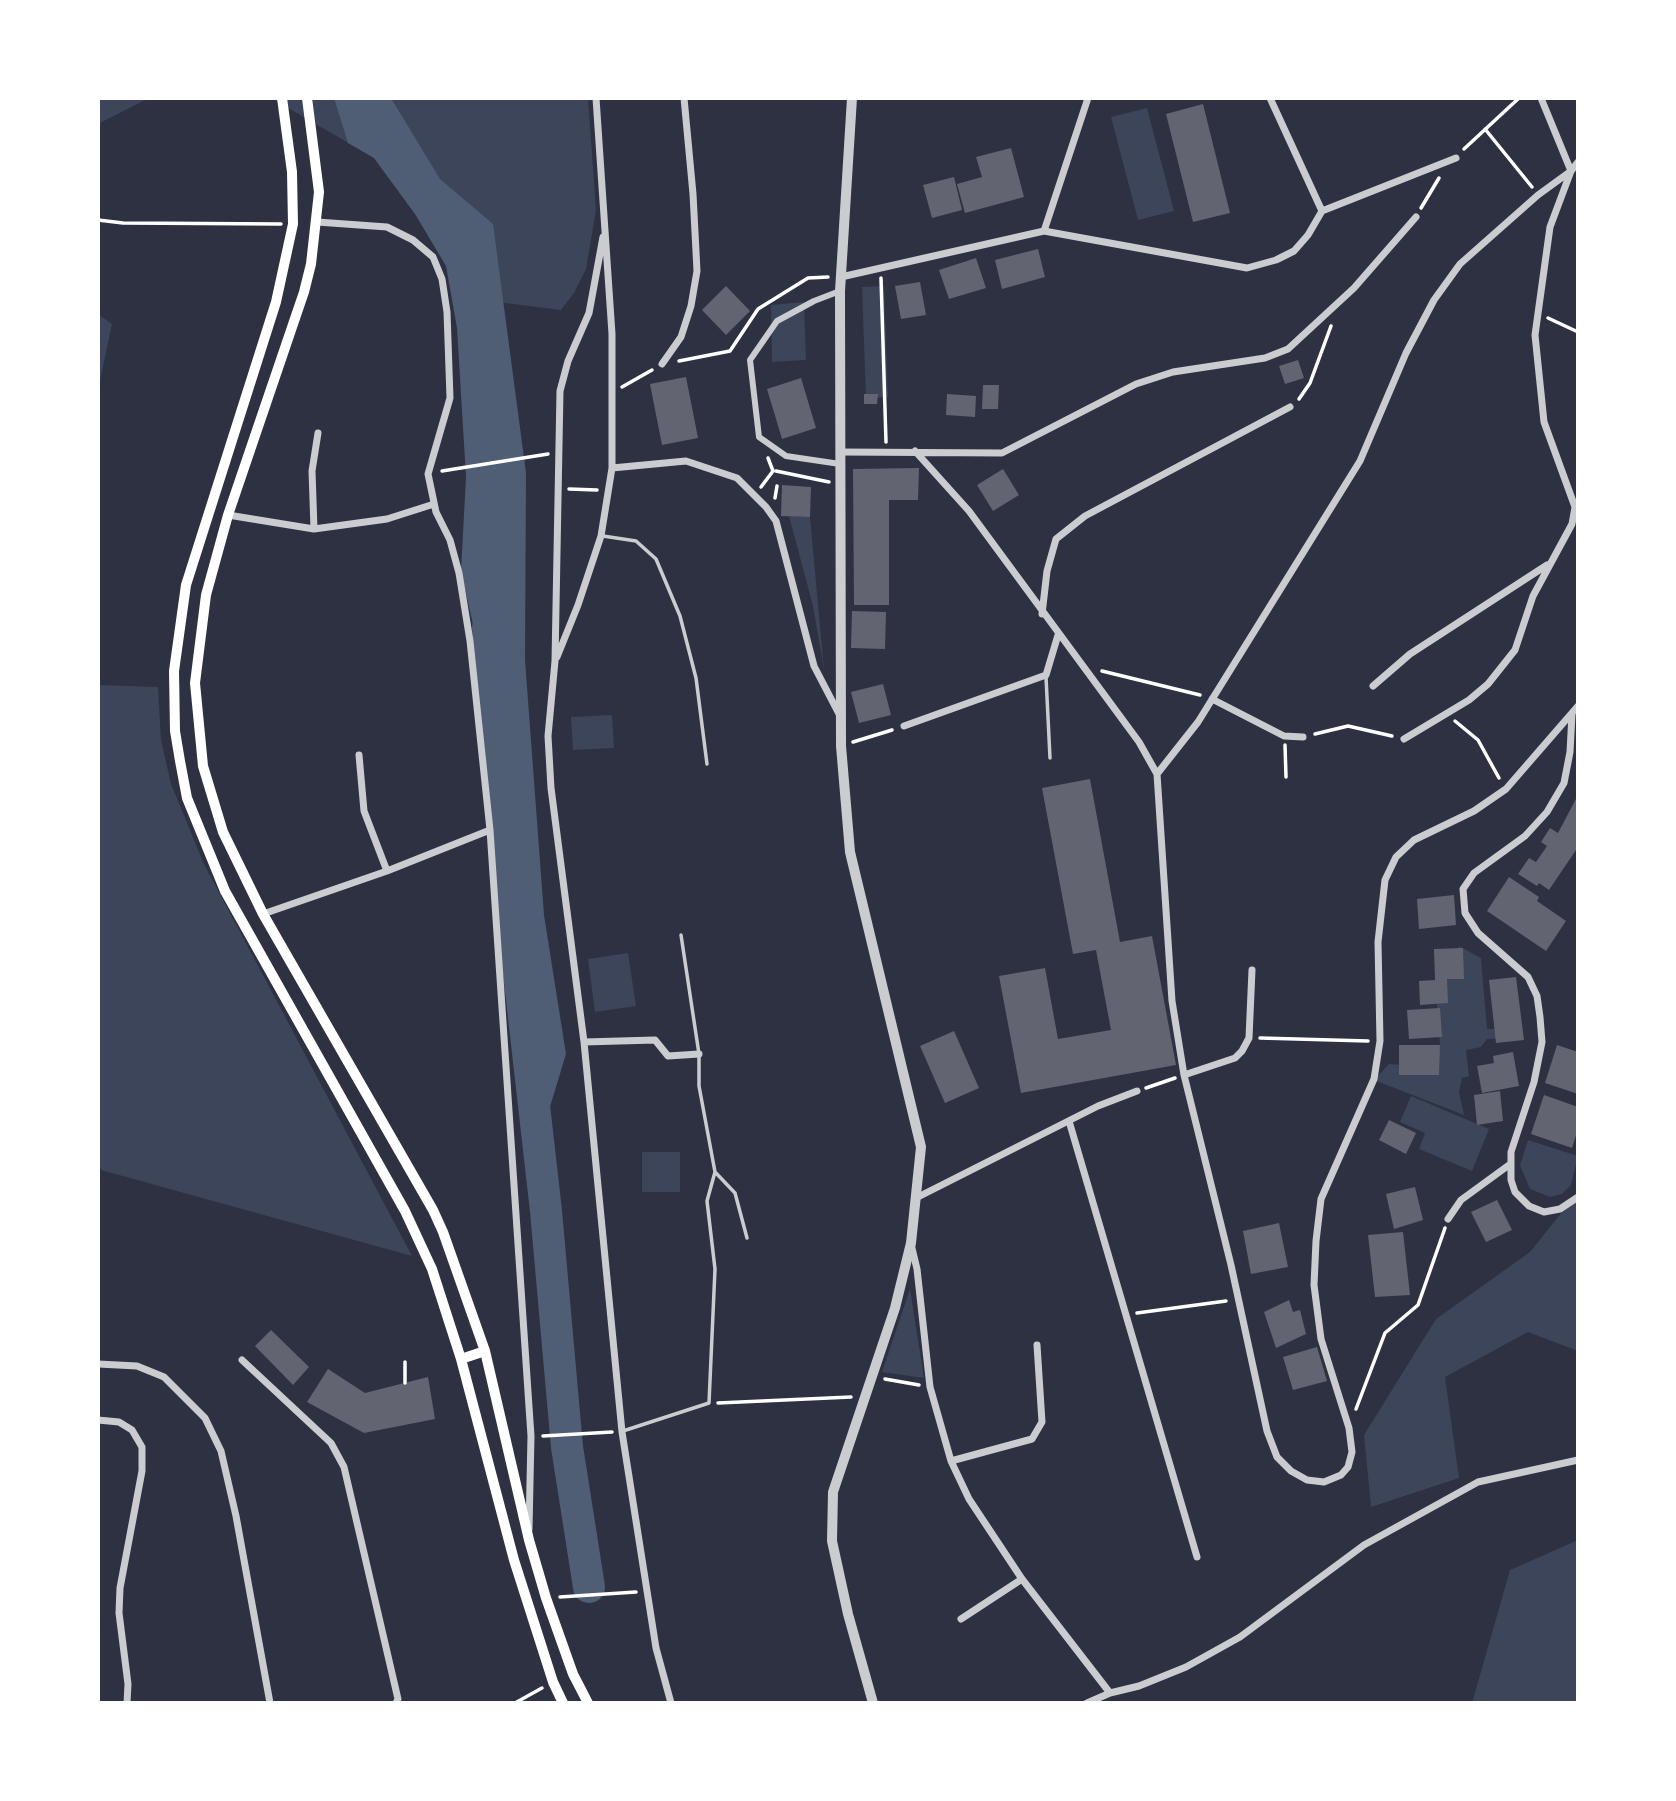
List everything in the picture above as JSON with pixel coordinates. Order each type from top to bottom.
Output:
[{"type":"main road","points":[[282,98],[292,172],[293,224],[276,302],[186,585],[174,671],[178,751],[187,798],[213,865],[242,922],[418,1236],[444,1303],[514,1560],[553,1682],[563,1703]]},
{"type":"main road","points":[[307,98],[319,192],[317,222],[304,292],[228,515],[206,595],[195,683],[199,738],[210,795],[223,832],[263,914],[433,1210],[467,1294],[485,1351],[529,1540],[546,1598],[573,1674],[588,1703]]},
{"type":"main road","points":[[461,1359],[485,1351]]},
{"type":"street","points":[[555,661],[578,606],[601,536],[611,468],[613,392],[596,98]]},
{"type":"street","points":[[662,364],[681,337],[691,306],[696,271],[694,194],[684,98]]},
{"type":"street","points":[[852,98],[840,291],[841,746],[850,852],[921,1147],[911,1243],[895,1308],[870,1373],[833,1492],[832,1541],[848,1614],[873,1703]]},
{"type":"street","points":[[1044,231],[1088,98]]},
{"type":"street","points":[[1270,98],[1322,211]]},
{"type":"street","points":[[1404,739],[1448,715],[1488,684],[1515,650],[1533,596],[1569,531],[1575,507],[1544,422],[1535,335],[1550,227],[1571,171],[1541,98]]},
{"type":"street","points":[[841,277],[1044,231],[1247,268],[1276,260],[1294,251],[1308,235],[1322,211],[1456,158]]},
{"type":"street","points":[[1157,774],[1212,699],[1360,461],[1406,353],[1434,300],[1460,264],[1538,195],[1571,171],[1578,162]]},
{"type":"street","points":[[840,452],[1002,453],[1136,384],[1173,372],[1265,358],[1288,349],[1360,281],[1416,217]]},
{"type":"street","points":[[317,222],[387,227],[413,240],[433,257],[442,279],[447,312],[450,398],[428,474],[434,504],[450,540],[461,587],[470,641],[489,830],[530,1436],[529,1540]]},
{"type":"street","points":[[603,237],[589,313],[568,361],[560,391],[555,661],[548,736],[551,788],[584,1042],[621,1432],[649,1591],[656,1648],[671,1703]]},
{"type":"street","points":[[840,291],[814,300],[777,321],[750,360],[759,437],[786,456],[840,464]]},
{"type":"street","points":[[1042,614],[1047,571],[1056,540],[1085,516],[1290,407]]},
{"type":"street","points":[[314,528],[312,471],[318,433]]},
{"type":"street","points":[[915,452],[969,511],[1042,614],[1139,742],[1157,774],[1172,1001],[1184,1075],[1239,1300],[1264,1418],[1277,1457],[1291,1471],[1307,1480],[1324,1482],[1335,1479],[1348,1467],[1352,1452],[1349,1428],[1321,1339],[1314,1284],[1316,1241],[1321,1199],[1374,1079],[1380,1041],[1380,911],[1385,880],[1396,858],[1414,840],[1474,811],[1506,789],[1578,706]]},
{"type":"street","points":[[611,468],[686,461],[737,478],[766,507],[776,521],[814,666],[842,719]]},
{"type":"street","points":[[228,515],[314,528],[387,519],[434,504]]},
{"type":"street","points":[[1373,686],[1410,653],[1549,564]]},
{"type":"street","points":[[904,726],[1046,675],[1058,635]]},
{"type":"street","points":[[1212,699],[1284,736],[1303,737]]},
{"type":"street","points":[[1572,714],[1570,752],[1564,783],[1547,812],[1525,836],[1474,873],[1463,889],[1465,913],[1478,933],[1528,977],[1537,996],[1541,1017],[1542,1042],[1534,1082],[1510,1164],[1515,1192],[1529,1206],[1544,1212],[1559,1209],[1578,1196]]},
{"type":"street","points":[[359,755],[364,811],[387,871]]},
{"type":"street","points":[[263,914],[387,871],[489,830]]},
{"type":"street","points":[[1184,1075],[1236,1058],[1248,1038],[1252,970]]},
{"type":"street","points":[[584,1042],[655,1040],[668,1056],[699,1054]]},
{"type":"street","points":[[916,1198],[1069,1121],[1137,1091]]},
{"type":"street","points":[[1069,1121],[1197,1557]]},
{"type":"street","points":[[1448,1219],[1461,1200],[1510,1164]]},
{"type":"street","points":[[911,1243],[917,1269],[930,1387],[951,1461],[969,1499],[1022,1579],[1110,1693]]},
{"type":"street","points":[[951,1461],[1032,1439],[1041,1422],[1037,1345]]},
{"type":"street","points":[[242,1360],[331,1443],[344,1467],[398,1699],[396,1703]]},
{"type":"street","points":[[98,1364],[138,1366],[164,1377],[205,1418],[221,1451],[236,1516],[270,1703]]},
{"type":"street","points":[[98,1412],[132,1430],[142,1447],[142,1471],[120,1588],[119,1613],[128,1684],[127,1703]]},
{"type":"street","points":[[98,1420],[113,1419]]},
{"type":"street","points":[[1087,1703],[1186,1667],[1240,1637],[1364,1545],[1478,1482],[1578,1460]]},
{"type":"street","points":[[961,1619],[1022,1579]]},
{"type":"lane","points":[[601,536],[636,541],[656,559],[681,616],[696,678],[708,764]]},
{"type":"lane","points":[[1046,675],[1050,758]]},
{"type":"lane","points":[[621,1432],[709,1403],[715,1269],[707,1201],[715,1172],[699,1086],[699,1054],[681,935]]},
{"type":"lane","points":[[715,1172],[735,1193],[747,1238]]},
{"type":"path","points":[[1519,98],[1485,129],[1538,195]]},
{"type":"path","points":[[98,220],[123,223],[293,224]]},
{"type":"path","points":[[881,269],[887,451]]},
{"type":"path","points":[[613,392],[662,364],[730,351],[758,309],[808,278],[841,277]]},
{"type":"path","points":[[1536,313],[1578,332]]},
{"type":"path","points":[[1290,407],[1310,383],[1332,322]]},
{"type":"path","points":[[443,471],[549,454]]},
{"type":"path","points":[[759,491],[775,471],[841,484]]},
{"type":"path","points":[[774,506],[777,486]]},
{"type":"path","points":[[1083,667],[1134,677],[1212,699]]},
{"type":"path","points":[[1448,715],[1478,740],[1506,789]]},
{"type":"path","points":[[841,746],[904,726]]},
{"type":"path","points":[[1303,737],[1348,726],[1404,739]]},
{"type":"path","points":[[1284,736],[1286,777]]},
{"type":"path","points":[[1248,1038],[1380,1041]]},
{"type":"path","points":[[1137,1091],[1184,1075]]},
{"type":"path","points":[[1349,1428],[1385,1333],[1418,1305],[1448,1219]]},
{"type":"path","points":[[1126,1314],[1239,1300]]},
{"type":"path","points":[[405,1362],[405,1383]]},
{"type":"path","points":[[870,1373],[880,1378],[930,1387]]},
{"type":"path","points":[[709,1403],[808,1401],[864,1396]]},
{"type":"path","points":[[549,1436],[621,1432]]},
{"type":"path","points":[[546,1598],[649,1591]]},
{"type":"path","points":[[515,1703],[553,1682]]},
{"type":"shaded area","points":[[98,98],[149,98],[98,124]]},
{"type":"shaded area","points":[[271,98],[588,98],[596,210],[586,269],[574,293],[561,310],[505,303],[415,214],[374,158]]},
{"type":"shaded area","points":[[334,98],[391,98],[440,179],[493,224],[526,473],[525,660],[544,915],[566,1054],[549,1110],[529,1022],[503,692],[479,651],[461,571],[466,477],[457,328],[446,266],[415,214],[374,158],[348,143]]},
{"type":"shaded area","points":[[1147,108],[1174,211],[1138,220],[1111,117]]},
{"type":"shaded area","points":[[884,286],[888,397],[866,398],[862,287]]},
{"type":"shaded area","points":[[804,302],[806,360],[772,362],[771,305]]},
{"type":"shaded area","points":[[98,314],[112,324],[98,390]]},
{"type":"shaded area","points":[[789,516],[810,517],[824,670],[813,606]]},
{"type":"shaded area","points":[[98,685],[158,687],[161,740],[171,784],[204,864],[412,1256],[101,1170],[98,1166]]},
{"type":"shaded area","points":[[612,715],[614,748],[573,750],[571,717]]},
{"type":"shaded area","points":[[1459,946],[1481,958],[1487,1029],[1507,1029],[1509,1038],[1487,1039],[1481,1047],[1466,1050],[1469,1076],[1462,1078],[1459,1092],[1464,1115],[1374,1080],[1389,1064],[1437,1067],[1440,1045],[1436,992],[1442,969],[1458,963]]},
{"type":"shaded area","points":[[628,953],[636,1006],[595,1012],[588,959]]},
{"type":"shaded area","points":[[1411,1096],[1489,1129],[1472,1171],[1419,1149],[1425,1133],[1400,1122]]},
{"type":"shaded area","points":[[1528,1140],[1578,1156],[1571,1185],[1562,1194],[1550,1197],[1530,1189],[1520,1165]]},
{"type":"shaded area","points":[[642,1152],[680,1152],[680,1192],[642,1192]]},
{"type":"shaded area","points":[[1578,1192],[1578,1351],[1528,1332],[1445,1377],[1459,1478],[1371,1507],[1364,1435],[1436,1319],[1530,1252]]},
{"type":"shaded area","points":[[910,1289],[924,1378],[882,1372]]},
{"type":"shaded area","points":[[1578,1540],[1578,1703],[1472,1703],[1510,1570]]},
{"type":"building","points":[[1203,104],[1230,213],[1193,222],[1166,114]]},
{"type":"building","points":[[1011,148],[1024,197],[965,213],[957,184],[982,177],[976,157]]},
{"type":"building","points":[[954,177],[962,210],[932,218],[923,185]]},
{"type":"building","points":[[1038,249],[1045,277],[1002,289],[995,260]]},
{"type":"building","points":[[976,258],[986,288],[949,299],[939,270]]},
{"type":"building","points":[[920,282],[926,315],[901,319],[895,286]]},
{"type":"building","points":[[726,286],[750,311],[726,335],[702,310]]},
{"type":"building","points":[[1298,360],[1304,378],[1285,384],[1279,366]]},
{"type":"building","points":[[686,377],[698,438],[662,445],[650,384]]},
{"type":"building","points":[[801,378],[816,428],[782,439],[767,389]]},
{"type":"building","points":[[983,385],[999,385],[998,409],[982,409]]},
{"type":"building","points":[[864,394],[878,394],[877,404],[864,404]]},
{"type":"building","points":[[947,394],[976,396],[975,417],[946,415]]},
{"type":"building","points":[[919,468],[918,500],[889,500],[889,605],[854,605],[853,469]]},
{"type":"building","points":[[1003,469],[1019,495],[993,511],[977,485]]},
{"type":"building","points":[[782,485],[811,487],[810,517],[781,516]]},
{"type":"building","points":[[852,611],[886,612],[885,649],[851,648]]},
{"type":"building","points":[[883,684],[891,715],[859,723],[851,692]]},
{"type":"building","points":[[1090,779],[1120,942],[1152,936],[1176,1065],[1021,1093],[999,976],[1045,968],[1058,1039],[1111,1030],[1096,950],[1073,954],[1042,788]]},
{"type":"building","points":[[1578,795],[1578,847],[1549,890],[1539,883],[1537,886],[1518,874],[1529,858],[1536,862],[1547,846],[1541,842],[1550,828],[1558,833]]},
{"type":"building","points":[[1509,877],[1539,897],[1537,901],[1566,921],[1546,951],[1487,911]]},
{"type":"building","points":[[1454,895],[1456,925],[1419,929],[1417,899]]},
{"type":"building","points":[[1463,948],[1464,979],[1447,979],[1448,1003],[1420,1005],[1419,981],[1435,980],[1434,949]]},
{"type":"building","points":[[1516,977],[1524,1040],[1496,1043],[1489,980]]},
{"type":"building","points":[[1440,1008],[1442,1037],[1409,1039],[1407,1010]]},
{"type":"building","points":[[954,1031],[979,1088],[945,1103],[920,1046]]},
{"type":"building","points":[[1399,1045],[1440,1045],[1439,1075],[1399,1075]]},
{"type":"building","points":[[1557,1045],[1578,1052],[1578,1094],[1545,1083]]},
{"type":"building","points":[[1513,1052],[1519,1086],[1482,1093],[1477,1066],[1494,1063],[1493,1056]]},
{"type":"building","points":[[1500,1091],[1503,1121],[1477,1125],[1474,1095]]},
{"type":"building","points":[[1544,1095],[1578,1107],[1578,1129],[1572,1148],[1531,1134]]},
{"type":"building","points":[[1389,1120],[1416,1133],[1406,1154],[1379,1140]]},
{"type":"building","points":[[1415,1187],[1423,1220],[1394,1229],[1386,1194]]},
{"type":"building","points":[[1497,1200],[1512,1230],[1486,1242],[1471,1212]]},
{"type":"building","points":[[1279,1223],[1288,1267],[1251,1274],[1243,1231]]},
{"type":"building","points":[[1403,1232],[1410,1295],[1375,1297],[1368,1235]]},
{"type":"building","points":[[1289,1300],[1293,1312],[1300,1310],[1306,1334],[1276,1348],[1264,1312]]},
{"type":"building","points":[[271,1330],[309,1367],[293,1385],[255,1346]]},
{"type":"building","points":[[1317,1347],[1327,1381],[1293,1390],[1283,1357]]},
{"type":"building","points":[[328,1369],[365,1393],[428,1377],[435,1419],[364,1433],[307,1402]]},
{"type":"waterway","points":[[488,628],[505,850],[546,1211],[567,1447],[589,1587]]}]
